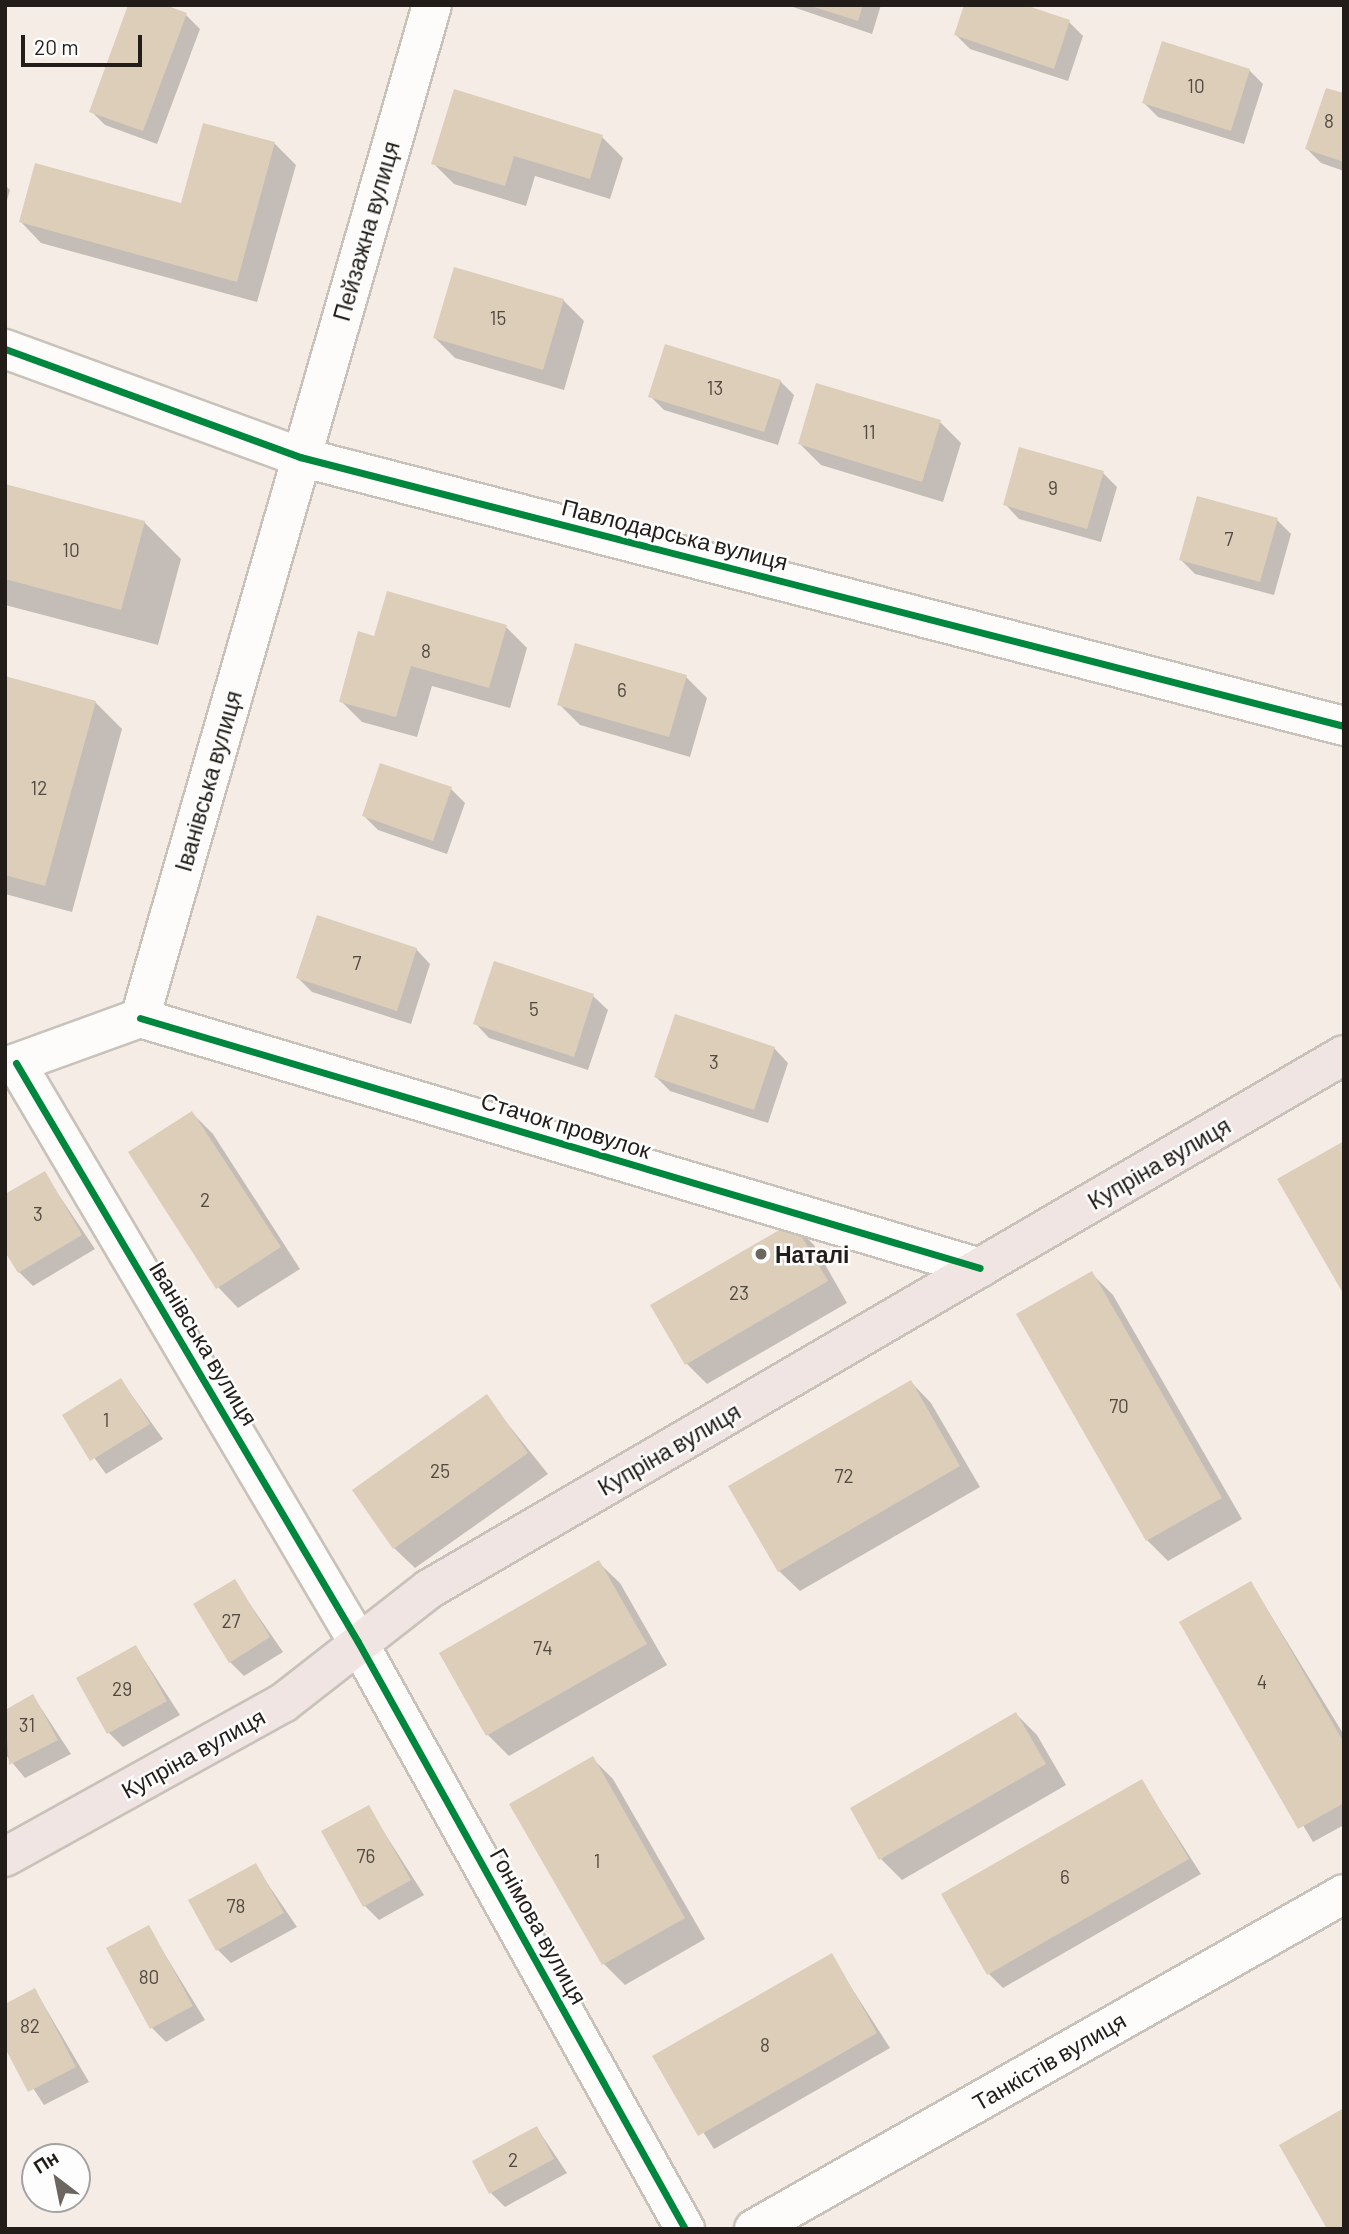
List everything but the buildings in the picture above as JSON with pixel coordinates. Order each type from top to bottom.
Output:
[{"type":"main road","name":"Купріна вулиця","points":[[5,1857],[283,1703],[429,1589],[1344,1055]]},
{"type":"street","name":"Пейзажна вулиця","points":[[300,457],[432,5]]},
{"type":"street","name":"Павлодарська вулиця","points":[[5,349],[300,457],[1344,726]]},
{"type":"street","name":"Іванівська вулиця","points":[[300,457],[140,1018],[11,1065],[358,1642]]},
{"type":"street","name":"Стачок провулок","points":[[140,1018],[980,1268]]},
{"type":"street","name":"Гонімова вулиця","points":[[358,1642],[685,2229]]},
{"type":"street","name":"Танкістів вулиця","points":[[754,2229],[1344,1894]]},
{"type":"cycle path","points":[[5,349],[300,457],[1344,726]]},
{"type":"cycle path","points":[[140,1018],[980,1268]]},
{"type":"cycle path","points":[[16,1063],[358,1642],[685,2229]]},
{"type":"place","name":"Наталі","points":[[761,1254]]}]
